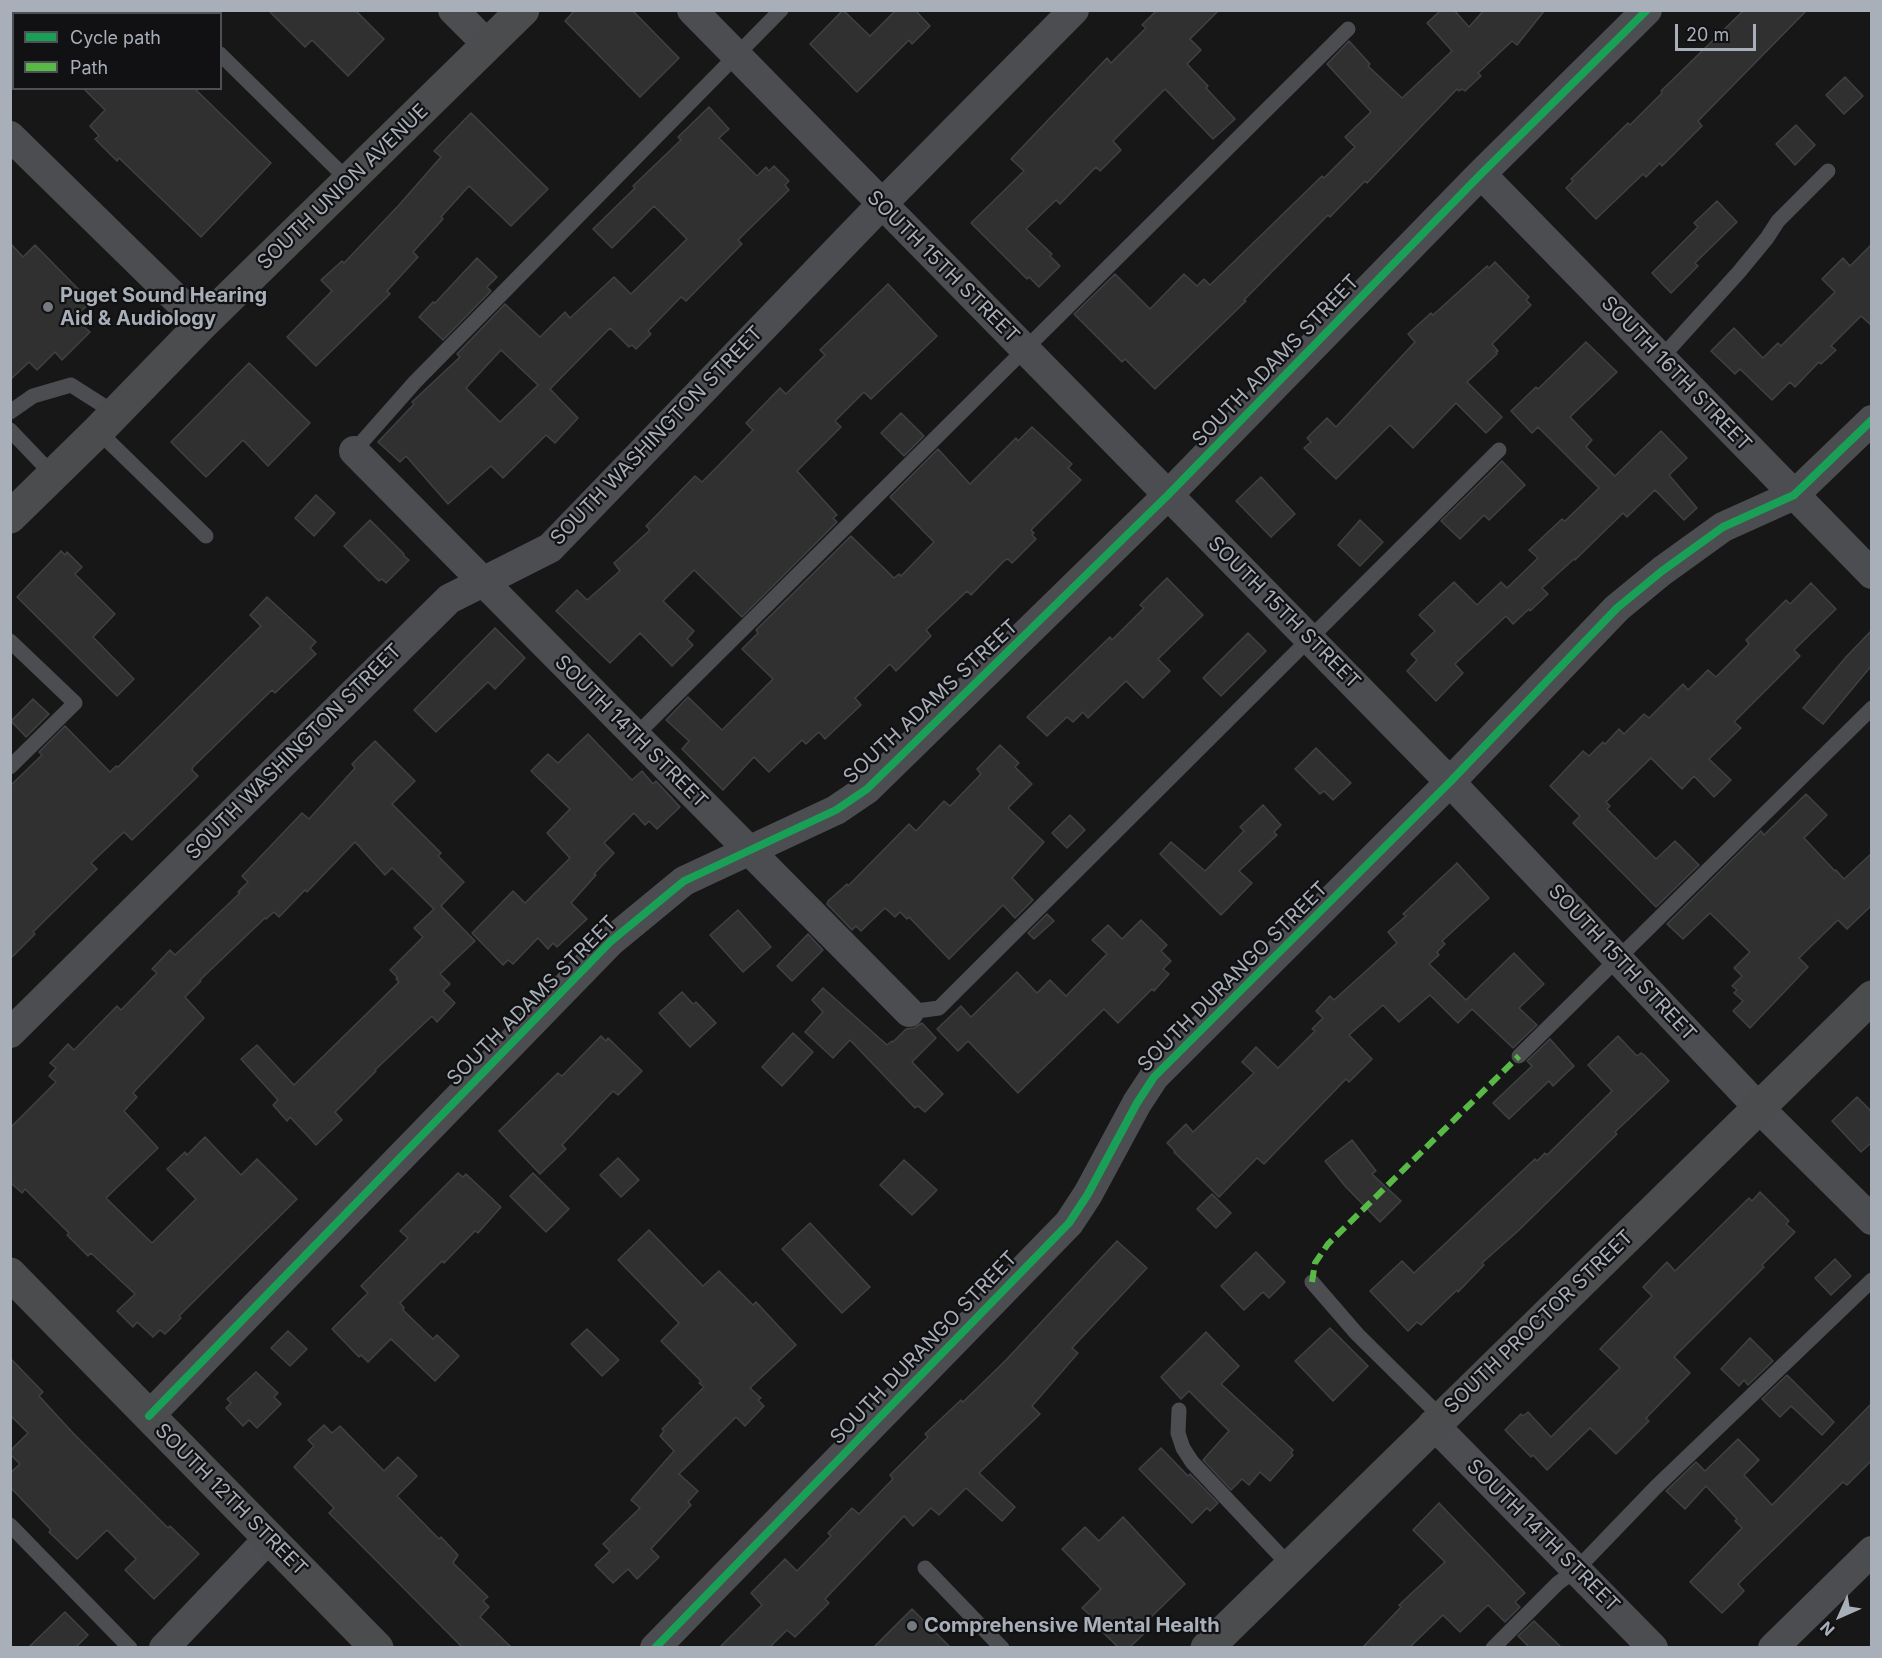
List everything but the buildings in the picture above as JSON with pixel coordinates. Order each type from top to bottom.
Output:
[{"type":"main road","name":"SOUTH UNION AVENUE","points":[[10,517],[202,324],[523,10]]},
{"type":"main road","name":"SOUTH PROCTOR STREET","points":[[1208,1647],[1872,997]]},
{"type":"main road","name":"SOUTH 12TH STREET","points":[[10,1274],[377,1647]]},
{"type":"street","points":[[453,10],[488,45]]},
{"type":"street","name":"SOUTH 15TH STREET","points":[[692,10],[1450,782],[1759,1108],[1872,1220]]},
{"type":"street","name":"SOUTH WASHINGTON STREET","points":[[10,1033],[449,599],[549,548],[882,204],[1074,10]]},
{"type":"street","name":"SOUTH ADAMS STREET","points":[[148,1416],[610,942],[684,881],[836,810],[867,789],[1168,495],[1482,174],[1647,10]]},
{"type":"street","points":[[10,136],[202,324]]},
{"type":"street","name":"SOUTH 16TH STREET","points":[[1482,174],[1872,574]]},
{"type":"street","name":"SOUTH DURANGO STREET","points":[[655,1647],[1069,1222],[1088,1194],[1133,1110],[1154,1077],[1450,782],[1626,600],[1723,527],[1794,495],[1872,420]]},
{"type":"street","name":"SOUTH 14TH STREET","points":[[354,451],[909,1012]]},
{"type":"street","name":"SOUTH 14TH STREET","points":[[1437,1421],[1576,1570],[1653,1647]]},
{"type":"street","points":[[164,1647],[269,1538]]},
{"type":"street","points":[[1773,1647],[1872,1551]]},
{"type":"lane","points":[[354,451],[415,382],[781,10]]},
{"type":"lane","points":[[635,736],[1348,29]]},
{"type":"lane","points":[[222,56],[349,181]]},
{"type":"lane","points":[[1661,358],[1739,272],[1778,221],[1828,171]]},
{"type":"lane","points":[[10,412],[33,396],[71,386],[106,422],[206,536]]},
{"type":"lane","points":[[10,430],[53,475]]},
{"type":"lane","points":[[909,1012],[939,1008],[1499,450]]},
{"type":"lane","points":[[10,642],[75,703],[10,767]]},
{"type":"lane","points":[[1518,1056],[1872,708]]},
{"type":"lane","points":[[1493,1647],[1558,1583],[1576,1570],[1656,1487],[1872,1280]]},
{"type":"lane","points":[[1312,1282],[1437,1421]]},
{"type":"lane","points":[[1179,1410],[1178,1433],[1183,1448],[1192,1462],[1290,1566]]},
{"type":"lane","points":[[10,1525],[130,1647]]},
{"type":"lane","points":[[925,1568],[1002,1647]]},
{"type":"marked path","points":[[1312,1282],[1315,1263],[1328,1244],[1519,1056]]},
{"type":"cycle path","points":[[149,1416],[610,942],[684,881],[836,810],[867,789],[1168,495],[1481,174],[1647,10]]},
{"type":"cycle path","points":[[655,1648],[1069,1223],[1088,1194],[1137,1103],[1154,1077],[1450,782],[1617,608],[1662,571],[1723,527],[1794,495],[1872,420]]},
{"type":"place","name":"Puget Sound Hearing Aid & Audiology","points":[[48,307]]},
{"type":"place","name":"Comprehensive Mental Health","points":[[912,1626]]}]
